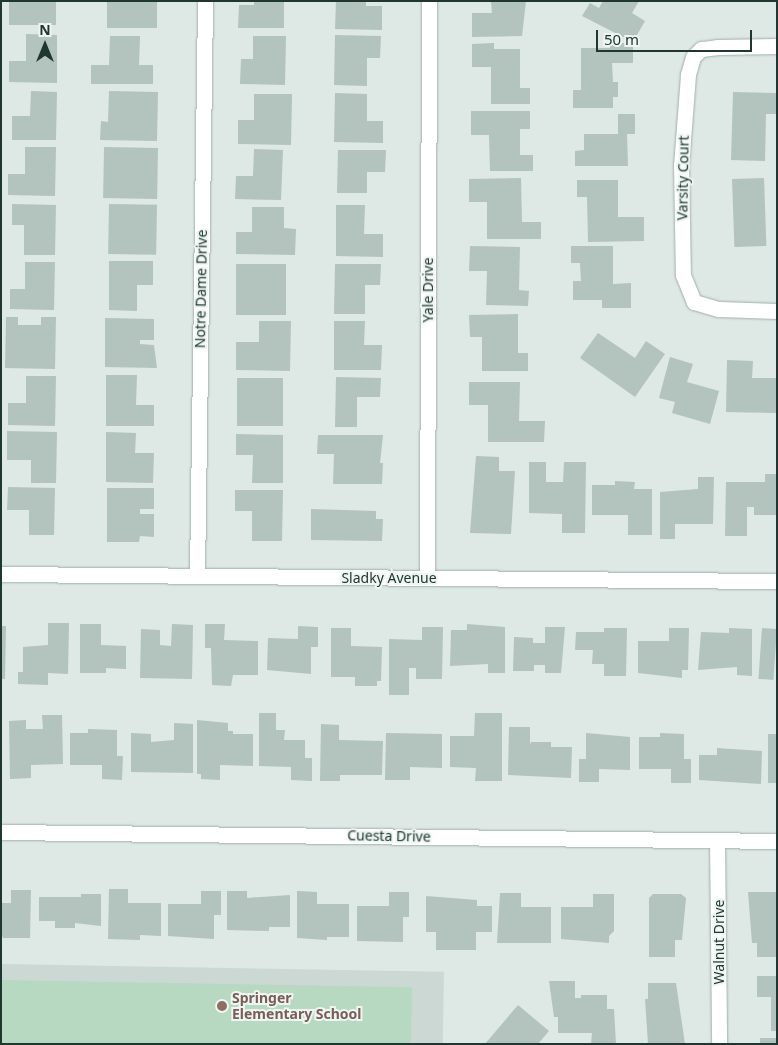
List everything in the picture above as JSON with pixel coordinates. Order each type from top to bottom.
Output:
[{"type":"street","name":"Notre Dame Drive","points":[[197,576],[205,1]]},
{"type":"street","name":"Yale Drive","points":[[427,578],[429,1]]},
{"type":"street","name":"Varsity Court","points":[[777,46],[700,49],[693,57],[688,75],[681,165],[683,275],[694,302],[719,309],[777,311]]},
{"type":"street","name":"Sladky Avenue","points":[[1,574],[777,581]]},
{"type":"street","name":"Cuesta Drive","points":[[1,832],[777,841]]},
{"type":"street","name":"Walnut Drive","points":[[717,840],[719,1044]]},
{"type":"shaded area","name":"Springer Elementary School","points":[[1,964],[444,972],[443,1044],[1,1044]]},
{"type":"green space","name":"Springer Elementary School","points":[[1,980],[412,987],[411,1044],[1,1044]]},
{"type":"building","points":[[9,1],[56,1],[56,25],[9,25]]},
{"type":"building","points":[[107,1],[157,1],[157,28],[107,28]]},
{"type":"building","points":[[254,1],[284,1],[284,28],[238,28],[239,5],[254,5]]},
{"type":"building","points":[[336,1],[366,1],[366,6],[382,6],[382,30],[335,29]]},
{"type":"building","points":[[491,1],[526,1],[522,36],[472,37],[472,13],[492,13]]},
{"type":"building","points":[[603,1],[639,1],[632,13],[645,21],[633,42],[582,16],[590,3],[599,8]]},
{"type":"building","points":[[26,34],[57,35],[57,83],[9,82],[9,61],[26,61]]},
{"type":"building","points":[[335,35],[381,36],[380,58],[367,58],[367,86],[334,85]]},
{"type":"building","points":[[110,36],[140,36],[139,65],[153,65],[153,84],[91,84],[91,65],[109,65]]},
{"type":"building","points":[[253,36],[286,36],[285,85],[240,84],[241,59],[253,59]]},
{"type":"building","points":[[494,43],[494,49],[520,49],[520,88],[530,88],[530,104],[491,104],[491,67],[472,67],[472,44]]},
{"type":"building","points":[[610,43],[633,43],[633,63],[612,63],[613,82],[618,82],[618,97],[613,97],[613,108],[573,108],[573,90],[581,90],[581,48],[610,48]]},
{"type":"building","points":[[31,91],[57,92],[56,140],[12,140],[12,116],[30,116]]},
{"type":"building","points":[[109,91],[158,92],[157,141],[100,140],[101,121],[108,122]]},
{"type":"building","points":[[733,92],[777,93],[777,114],[766,114],[765,161],[731,160]]},
{"type":"building","points":[[335,93],[367,94],[367,121],[383,121],[383,143],[334,142]]},
{"type":"building","points":[[254,94],[292,94],[291,145],[238,144],[238,120],[254,120]]},
{"type":"building","points":[[471,111],[530,111],[530,129],[520,129],[520,155],[533,155],[533,171],[490,171],[489,135],[471,135]]},
{"type":"building","points":[[618,114],[635,114],[635,134],[627,134],[628,166],[575,166],[575,151],[584,150],[584,134],[618,134]]},
{"type":"building","points":[[25,147],[56,147],[55,196],[8,195],[8,174],[25,174]]},
{"type":"building","points":[[104,147],[158,148],[157,199],[103,198]]},
{"type":"building","points":[[254,149],[283,150],[281,200],[235,199],[236,176],[253,176]]},
{"type":"building","points":[[338,150],[386,150],[385,172],[367,172],[367,193],[337,193]]},
{"type":"building","points":[[521,178],[522,222],[541,222],[541,239],[487,239],[487,202],[469,202],[469,179]]},
{"type":"building","points":[[764,178],[766,246],[734,247],[732,179]]},
{"type":"building","points":[[577,180],[618,180],[618,217],[644,217],[644,241],[588,242],[587,197],[577,197]]},
{"type":"building","points":[[12,204],[56,205],[55,255],[24,255],[24,225],[12,225]]},
{"type":"building","points":[[109,204],[157,205],[156,255],[108,254]]},
{"type":"building","points":[[336,205],[365,205],[364,234],[383,234],[383,257],[336,256]]},
{"type":"building","points":[[252,207],[284,207],[284,228],[296,229],[295,255],[236,254],[236,232],[252,232]]},
{"type":"building","points":[[470,246],[520,247],[519,290],[529,291],[528,306],[486,305],[487,271],[469,271]]},
{"type":"building","points":[[571,246],[613,246],[613,284],[631,283],[631,308],[602,308],[602,300],[573,300],[573,281],[581,281],[580,263],[571,263]]},
{"type":"building","points":[[109,261],[153,261],[153,285],[137,285],[137,311],[109,310]]},
{"type":"building","points":[[25,262],[55,262],[54,310],[10,309],[10,289],[25,289]]},
{"type":"building","points":[[236,264],[286,264],[286,315],[236,315]]},
{"type":"building","points":[[335,264],[381,264],[380,285],[365,285],[365,314],[334,314]]},
{"type":"building","points":[[518,314],[518,353],[528,353],[528,371],[482,371],[482,337],[470,337],[469,315]]},
{"type":"building","points":[[6,317],[18,317],[18,325],[41,325],[41,317],[56,317],[55,369],[5,368]]},
{"type":"building","points":[[105,318],[154,319],[154,340],[140,340],[140,344],[154,345],[157,368],[105,367]]},
{"type":"building","points":[[259,321],[291,321],[290,371],[236,370],[236,342],[259,342]]},
{"type":"building","points":[[334,321],[365,321],[364,345],[382,345],[381,370],[334,370]]},
{"type":"building","points":[[598,333],[635,358],[646,341],[665,354],[635,397],[580,358]]},
{"type":"building","points":[[670,357],[693,364],[687,382],[719,391],[710,424],[672,413],[675,402],[659,398]]},
{"type":"building","points":[[727,360],[753,361],[752,378],[777,378],[777,413],[726,412]]},
{"type":"building","points":[[106,375],[137,375],[136,405],[154,405],[154,426],[106,426]]},
{"type":"building","points":[[26,376],[56,376],[55,426],[8,425],[8,403],[26,403]]},
{"type":"building","points":[[336,377],[381,378],[380,397],[357,397],[357,427],[335,427]]},
{"type":"building","points":[[237,378],[283,378],[283,426],[237,426]]},
{"type":"building","points":[[469,382],[520,382],[519,421],[545,421],[544,442],[488,442],[488,405],[469,405]]},
{"type":"building","points":[[7,431],[57,432],[56,483],[31,483],[31,460],[7,460]]},
{"type":"building","points":[[106,432],[136,433],[135,453],[154,453],[153,483],[106,482]]},
{"type":"building","points":[[236,434],[283,435],[283,483],[252,483],[253,455],[236,455]]},
{"type":"building","points":[[318,435],[383,435],[380,463],[383,463],[382,484],[333,484],[334,454],[317,454]]},
{"type":"building","points":[[476,456],[499,457],[499,471],[515,471],[511,534],[470,533]]},
{"type":"building","points":[[529,462],[546,462],[546,482],[563,482],[564,462],[586,462],[585,533],[562,533],[562,514],[529,513]]},
{"type":"building","points":[[765,474],[777,474],[777,515],[754,515],[754,507],[747,507],[747,536],[725,536],[726,482],[765,482]]},
{"type":"building","points":[[698,477],[714,477],[713,524],[675,524],[675,539],[660,539],[660,492],[698,489]]},
{"type":"building","points":[[615,481],[635,482],[634,489],[652,489],[652,535],[628,535],[628,515],[592,515],[592,485],[615,485]]},
{"type":"building","points":[[8,487],[55,488],[54,535],[29,535],[29,510],[7,510]]},
{"type":"building","points":[[107,488],[154,488],[154,509],[140,509],[140,514],[154,514],[154,537],[140,536],[139,542],[107,542]]},
{"type":"building","points":[[235,490],[283,490],[282,541],[252,541],[252,511],[235,511]]},
{"type":"building","points":[[311,509],[376,511],[376,519],[383,519],[382,541],[311,540]]},
{"type":"building","points":[[48,623],[69,623],[68,674],[48,673],[48,685],[18,684],[18,672],[23,672],[23,647],[48,645]]},
{"type":"building","points":[[80,624],[101,624],[101,645],[126,646],[126,669],[106,668],[106,673],[80,673]]},
{"type":"building","points":[[172,624],[193,625],[192,679],[140,678],[141,629],[160,630],[160,645],[171,646]]},
{"type":"building","points":[[205,624],[225,624],[224,640],[258,641],[258,675],[233,675],[231,686],[212,685],[211,648],[205,648]]},
{"type":"building","points":[[467,624],[505,627],[505,673],[488,673],[488,664],[450,666],[451,630],[467,630]]},
{"type":"building","points":[[1,626],[6,626],[5,679],[1,679]]},
{"type":"building","points":[[298,626],[318,627],[318,647],[311,647],[311,674],[267,670],[268,638],[298,639]]},
{"type":"building","points":[[422,627],[443,627],[442,679],[416,679],[416,668],[409,668],[409,695],[389,695],[389,639],[422,640]]},
{"type":"building","points":[[545,627],[565,627],[561,673],[545,673],[545,665],[534,665],[534,671],[513,671],[514,637],[533,638],[533,643],[545,643]]},
{"type":"building","points":[[331,628],[351,628],[351,646],[382,647],[381,681],[377,681],[377,686],[355,686],[355,677],[331,677]]},
{"type":"building","points":[[604,628],[627,628],[626,676],[604,676],[604,664],[592,664],[593,650],[575,650],[576,632],[604,632]]},
{"type":"building","points":[[669,628],[689,628],[688,670],[682,670],[682,678],[638,673],[638,641],[669,641]]},
{"type":"building","points":[[729,628],[752,629],[752,676],[737,675],[737,667],[698,670],[701,632],[729,633]]},
{"type":"building","points":[[762,628],[777,629],[773,680],[758,679]]},
{"type":"building","points":[[259,713],[276,713],[276,730],[285,730],[284,740],[305,740],[305,758],[312,758],[312,781],[291,780],[291,767],[259,766]]},
{"type":"building","points":[[475,713],[502,713],[502,781],[475,781],[476,768],[450,767],[450,736],[474,736]]},
{"type":"building","points":[[42,715],[62,715],[63,764],[31,765],[31,778],[10,779],[9,721],[26,720],[26,729],[43,729]]},
{"type":"building","points":[[197,720],[228,723],[228,731],[233,731],[233,734],[253,734],[253,766],[220,765],[220,780],[201,779],[201,774],[197,774]]},
{"type":"building","points":[[174,723],[193,724],[193,773],[131,772],[131,733],[151,734],[151,742],[174,740]]},
{"type":"building","points":[[321,724],[339,725],[339,740],[383,741],[382,775],[340,775],[340,781],[320,781]]},
{"type":"building","points":[[509,727],[530,727],[530,745],[531,742],[551,742],[551,747],[572,747],[571,778],[508,775]]},
{"type":"building","points":[[88,729],[117,730],[117,756],[123,756],[122,780],[102,779],[102,765],[70,765],[70,733],[88,733]]},
{"type":"building","points":[[386,733],[442,734],[442,768],[410,767],[410,780],[385,780]]},
{"type":"building","points":[[586,733],[630,737],[630,770],[599,769],[599,782],[579,782],[579,759],[586,759]]},
{"type":"building","points":[[660,733],[684,734],[684,759],[691,759],[691,783],[671,783],[671,769],[639,769],[639,737],[660,737]]},
{"type":"building","points":[[768,734],[777,734],[777,783],[768,783]]},
{"type":"building","points":[[717,748],[762,751],[761,784],[699,780],[699,755],[717,755]]},
{"type":"building","points":[[109,889],[128,889],[128,903],[161,903],[161,936],[140,935],[140,940],[108,939]]},
{"type":"building","points":[[11,890],[31,890],[30,938],[3,938],[1,934],[1,903],[11,903]]},
{"type":"building","points":[[201,891],[221,891],[221,915],[214,915],[214,939],[168,936],[168,904],[201,904]]},
{"type":"building","points":[[227,891],[247,891],[247,898],[290,895],[290,927],[269,927],[269,931],[227,930]]},
{"type":"building","points":[[297,891],[317,892],[317,904],[349,904],[349,937],[327,937],[327,940],[297,938]]},
{"type":"building","points":[[389,892],[409,892],[409,917],[403,917],[403,942],[357,941],[357,906],[389,906]]},
{"type":"building","points":[[748,892],[777,892],[777,957],[757,957],[757,943],[752,943]]},
{"type":"building","points":[[500,893],[521,893],[521,907],[551,907],[551,943],[497,943]]},
{"type":"building","points":[[81,894],[101,894],[101,926],[75,923],[75,928],[55,928],[55,921],[39,921],[39,897],[81,897]]},
{"type":"building","points":[[593,894],[614,894],[614,931],[609,936],[609,943],[561,939],[561,907],[593,907]]},
{"type":"building","points":[[653,894],[681,894],[686,898],[682,940],[675,940],[675,957],[649,957],[649,898]]},
{"type":"building","points":[[426,896],[477,900],[477,906],[492,906],[492,932],[476,932],[476,950],[436,950],[436,932],[426,932]]},
{"type":"building","points":[[757,976],[777,976],[777,1031],[771,1031],[771,997],[757,997]]},
{"type":"building","points":[[549,981],[575,981],[575,998],[581,998],[581,995],[607,995],[607,1009],[614,1009],[616,1044],[591,1044],[592,1033],[558,1033],[558,1017],[554,1017]]},
{"type":"building","points":[[648,983],[676,983],[685,1044],[648,1044],[645,999],[648,999]]},
{"type":"building","points":[[518,1005],[549,1031],[538,1044],[485,1044]]},
{"type":"building","points":[[760,1038],[777,1038],[777,1044],[760,1044]]},
{"type":"place","name":"Springer Elementary School","points":[[222,1006]]}]
